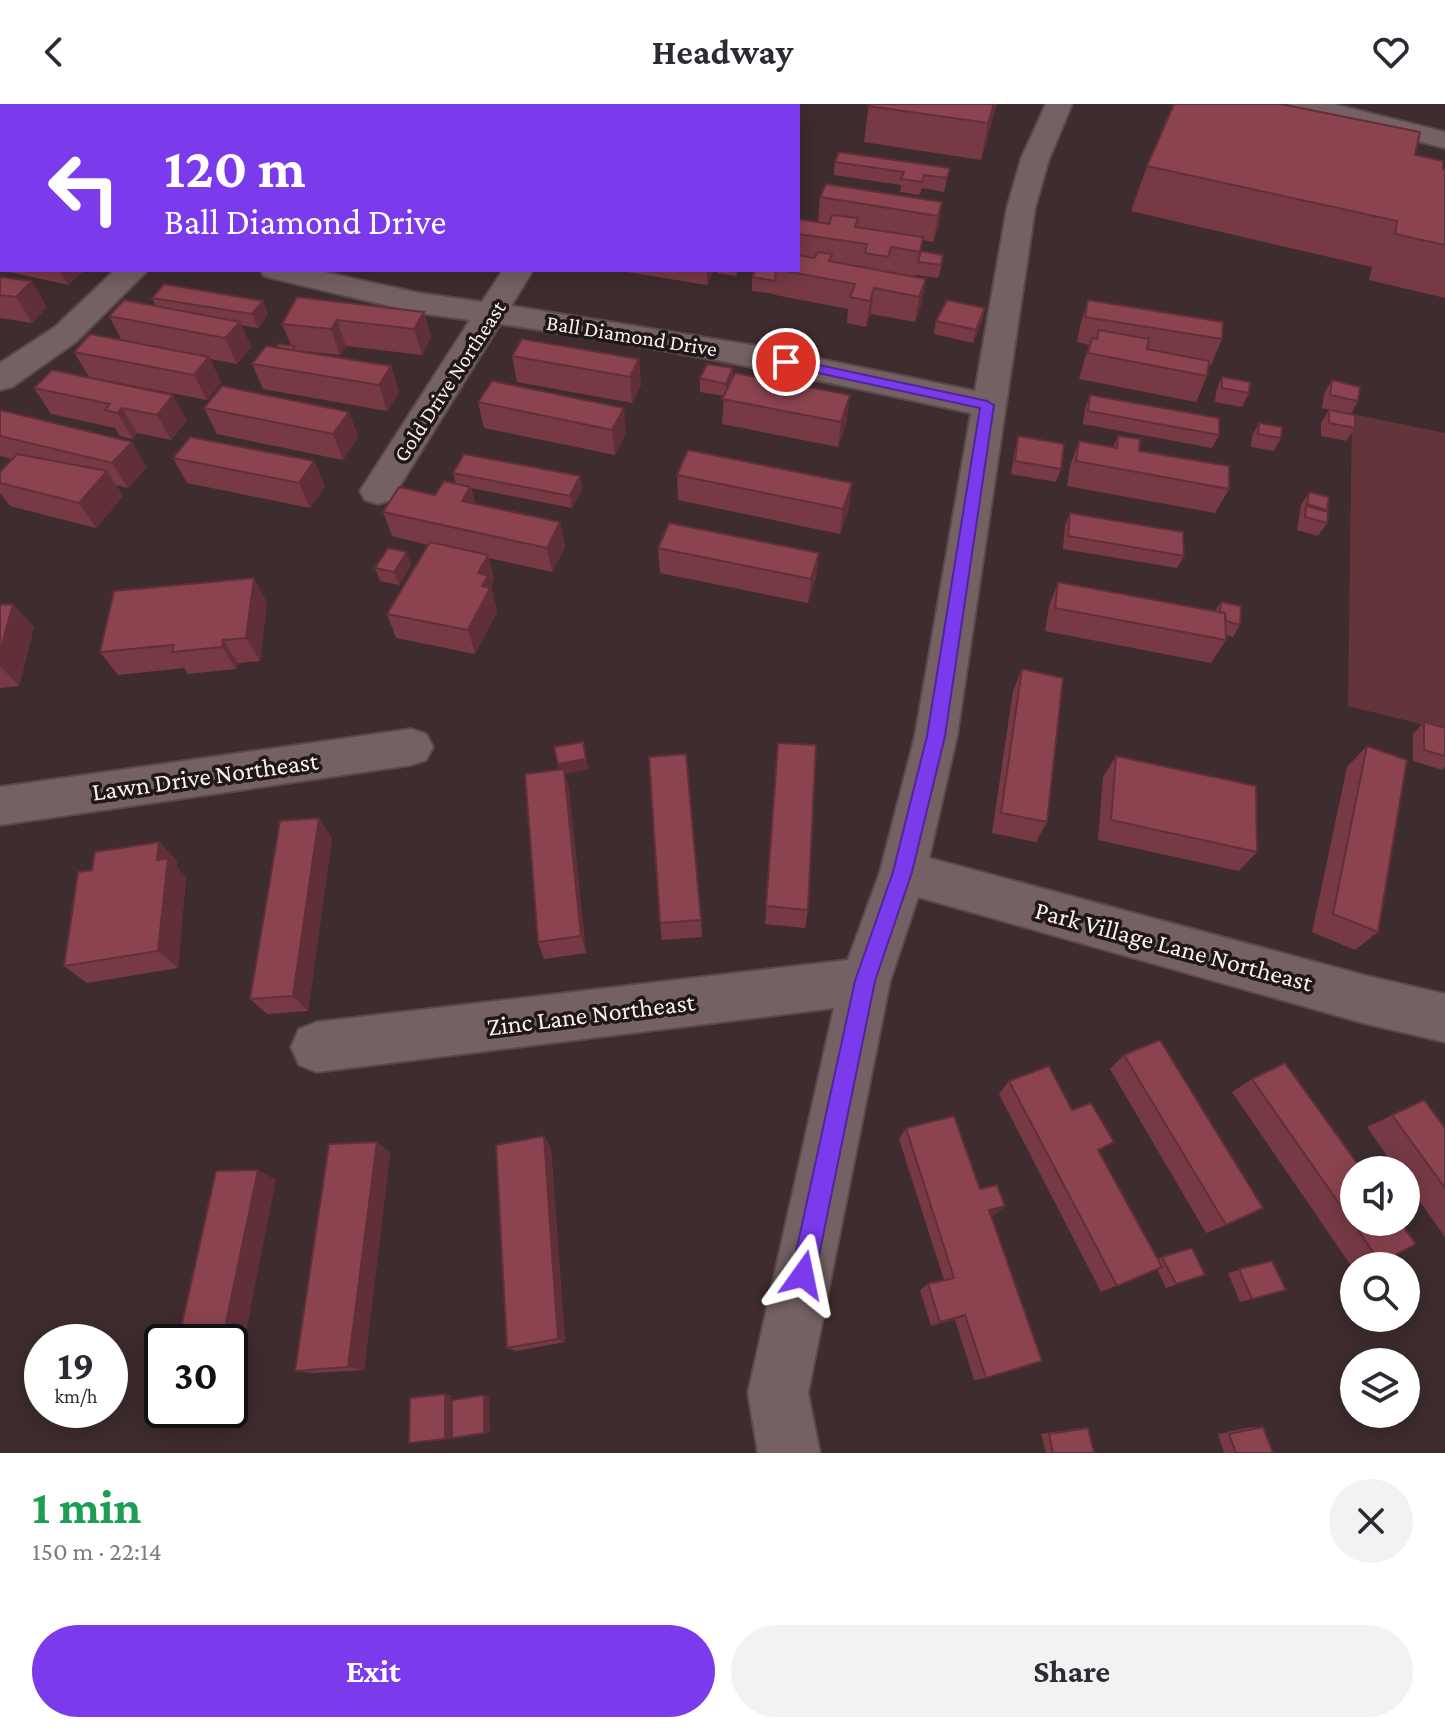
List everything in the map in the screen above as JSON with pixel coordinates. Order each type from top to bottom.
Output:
[{"type":"street","points":[[789,1453],[778,1393],[865,981],[903,872],[936,736],[1021,208],[1035,159],[1059,104]]},
{"type":"street","points":[[1302,104],[1445,140]]},
{"type":"street","points":[[0,379],[66,334],[131,272]]},
{"type":"street","name":"Ball Diamond Drive","points":[[284,272],[419,303],[600,328],[757,356],[987,405]]},
{"type":"street","name":"Gold Drive Northeast","points":[[378,491],[517,272]]},
{"type":"street","name":"Lawn Drive Northeast","points":[[0,806],[411,747]]},
{"type":"street","name":"Park Village Lane Northeast","points":[[903,872],[1367,1000],[1445,1018]]},
{"type":"street","name":"Zinc Lane Northeast","points":[[317,1047],[865,981]]},
{"type":"shaded area","points":[[1352,414],[1445,433],[1445,730],[1348,706]]},
{"type":"building","points":[[869,104],[994,104],[988,123]]},
{"type":"building","points":[[1174,104],[1281,104],[1420,132],[1415,155],[1443,161],[1445,169],[1445,245],[1395,234],[1397,221],[1147,166]]},
{"type":"building","points":[[839,152],[950,168],[947,178],[924,175],[922,182],[901,179],[904,172],[835,162]]},
{"type":"building","points":[[826,184],[942,202],[938,216],[820,197]]},
{"type":"building","points":[[832,215],[858,218],[855,227],[923,237],[920,252],[891,247],[888,257],[865,253],[867,244],[800,234],[800,219],[829,224]]},
{"type":"building","points":[[921,251],[943,255],[941,265],[918,262]]},
{"type":"building","points":[[818,252],[832,254],[829,261],[926,279],[919,297],[874,288],[870,301],[850,297],[855,284],[791,272],[800,272],[800,255],[814,258]]},
{"type":"building","points":[[754,272],[776,272],[775,281],[752,277]]},
{"type":"building","points":[[0,277],[32,281],[16,297],[0,295]]},
{"type":"building","points":[[164,284],[263,301],[252,314],[152,298]]},
{"type":"building","points":[[297,297],[424,312],[414,329],[337,320],[331,329],[282,324]]},
{"type":"building","points":[[124,300],[240,322],[225,338],[109,316]]},
{"type":"building","points":[[947,300],[985,308],[976,330],[936,321]]},
{"type":"building","points":[[1088,300],[1223,322],[1222,339],[1085,317]]},
{"type":"building","points":[[1099,330],[1149,339],[1147,349],[1209,361],[1207,376],[1088,353],[1092,338],[1097,339]]},
{"type":"building","points":[[90,334],[209,357],[194,375],[74,352]]},
{"type":"building","points":[[522,339],[639,359],[630,377],[512,356]]},
{"type":"building","points":[[278,344],[295,346],[292,350],[276,347]]},
{"type":"building","points":[[266,346],[391,366],[379,385],[252,364]]},
{"type":"building","points":[[707,364],[733,368],[726,384],[700,378]]},
{"type":"building","points":[[52,370],[173,395],[157,415],[122,408],[117,413],[105,410],[110,404],[34,388]]},
{"type":"building","points":[[735,373],[850,395],[841,422],[722,399]]},
{"type":"building","points":[[1222,377],[1250,382],[1249,393],[1222,388]]},
{"type":"building","points":[[1332,380],[1360,387],[1358,401],[1330,395]]},
{"type":"building","points":[[492,381],[624,408],[612,430],[478,402]]},
{"type":"building","points":[[222,386],[349,412],[333,434],[204,408]]},
{"type":"building","points":[[1090,395],[1219,418],[1219,435],[1088,411]]},
{"type":"building","points":[[0,410],[132,442],[112,463],[0,436]]},
{"type":"building","points":[[1329,410],[1355,415],[1355,428],[1329,423]]},
{"type":"building","points":[[1259,423],[1282,427],[1281,438],[1258,434]]},
{"type":"building","points":[[1018,436],[1064,444],[1061,469],[1015,461]]},
{"type":"building","points":[[1118,436],[1140,439],[1139,451],[1229,466],[1229,489],[1076,461],[1079,441],[1117,448]]},
{"type":"building","points":[[190,437],[314,461],[299,483],[173,458]]},
{"type":"building","points":[[688,450],[852,483],[843,509],[677,475]]},
{"type":"building","points":[[17,454],[107,471],[79,503],[0,483],[0,472]]},
{"type":"building","points":[[464,454],[580,476],[570,496],[453,473]]},
{"type":"building","points":[[444,481],[470,487],[462,501],[560,522],[547,548],[383,512],[399,487],[435,495]]},
{"type":"building","points":[[1309,492],[1329,497],[1327,510],[1307,504]]},
{"type":"building","points":[[1306,506],[1328,512],[1327,523],[1305,517]]},
{"type":"building","points":[[1070,513],[1183,532],[1184,556],[1068,536]]},
{"type":"building","points":[[669,523],[819,553],[811,579],[658,548]]},
{"type":"building","points":[[430,542],[488,555],[478,573],[488,576],[482,586],[490,588],[468,630],[387,614]]},
{"type":"building","points":[[388,548],[407,552],[394,572],[375,568]]},
{"type":"building","points":[[254,578],[246,638],[223,640],[222,647],[172,652],[174,645],[100,652],[114,591]]},
{"type":"building","points":[[1058,582],[1225,613],[1226,640],[1055,608]]},
{"type":"building","points":[[1221,602],[1241,606],[1240,625],[1226,621],[1225,613],[1220,612]]},
{"type":"building","points":[[13,604],[0,652],[0,605]]},
{"type":"building","points":[[1022,669],[1063,678],[1047,822],[1001,813]]},
{"type":"building","points":[[1424,722],[1445,728],[1445,756],[1424,750]]},
{"type":"building","points":[[583,742],[586,759],[558,764],[554,747]]},
{"type":"building","points":[[778,743],[816,745],[808,910],[766,906]]},
{"type":"building","points":[[1367,746],[1407,760],[1378,932],[1333,914]]},
{"type":"building","points":[[686,754],[701,920],[660,923],[649,757]]},
{"type":"building","points":[[1116,756],[1256,786],[1257,852],[1111,820]]},
{"type":"building","points":[[564,769],[581,936],[538,942],[525,774]]},
{"type":"building","points":[[319,818],[293,996],[250,999],[280,821]]},
{"type":"building","points":[[159,842],[157,860],[168,858],[158,951],[64,966],[78,872],[92,870],[95,852]]},
{"type":"building","points":[[1160,1040],[1263,1208],[1226,1225],[1124,1055]]},
{"type":"building","points":[[1285,1063],[1352,1156],[1340,1156],[1340,1205],[1252,1079]]},
{"type":"building","points":[[1049,1066],[1072,1110],[1091,1103],[1114,1142],[1098,1150],[1162,1267],[1117,1286],[1009,1081]]},
{"type":"building","points":[[1424,1100],[1445,1128],[1445,1188],[1392,1115]]},
{"type":"building","points":[[954,1116],[980,1189],[997,1185],[1005,1206],[989,1210],[1042,1361],[986,1378],[965,1315],[940,1322],[928,1284],[954,1278],[906,1128]]},
{"type":"building","points":[[544,1136],[558,1339],[507,1348],[496,1145]]},
{"type":"building","points":[[377,1142],[348,1367],[295,1371],[329,1144]]},
{"type":"building","points":[[258,1170],[226,1324],[182,1324],[216,1171]]},
{"type":"building","points":[[1362,1236],[1410,1236],[1416,1244],[1401,1252],[1373,1252]]},
{"type":"building","points":[[1192,1248],[1205,1275],[1176,1284],[1162,1257]]},
{"type":"building","points":[[1272,1261],[1286,1290],[1252,1299],[1239,1269]]},
{"type":"building","points":[[445,1394],[445,1439],[409,1443],[410,1398]]},
{"type":"building","points":[[484,1395],[484,1433],[452,1438],[452,1400]]},
{"type":"building","points":[[1263,1427],[1273,1453],[1236,1453],[1229,1434]]},
{"type":"building","points":[[1088,1428],[1094,1453],[1053,1453],[1049,1434]]},
{"type":"route","points":[[786,362],[987,405],[936,736],[903,872],[865,981],[803,1275]]}]
